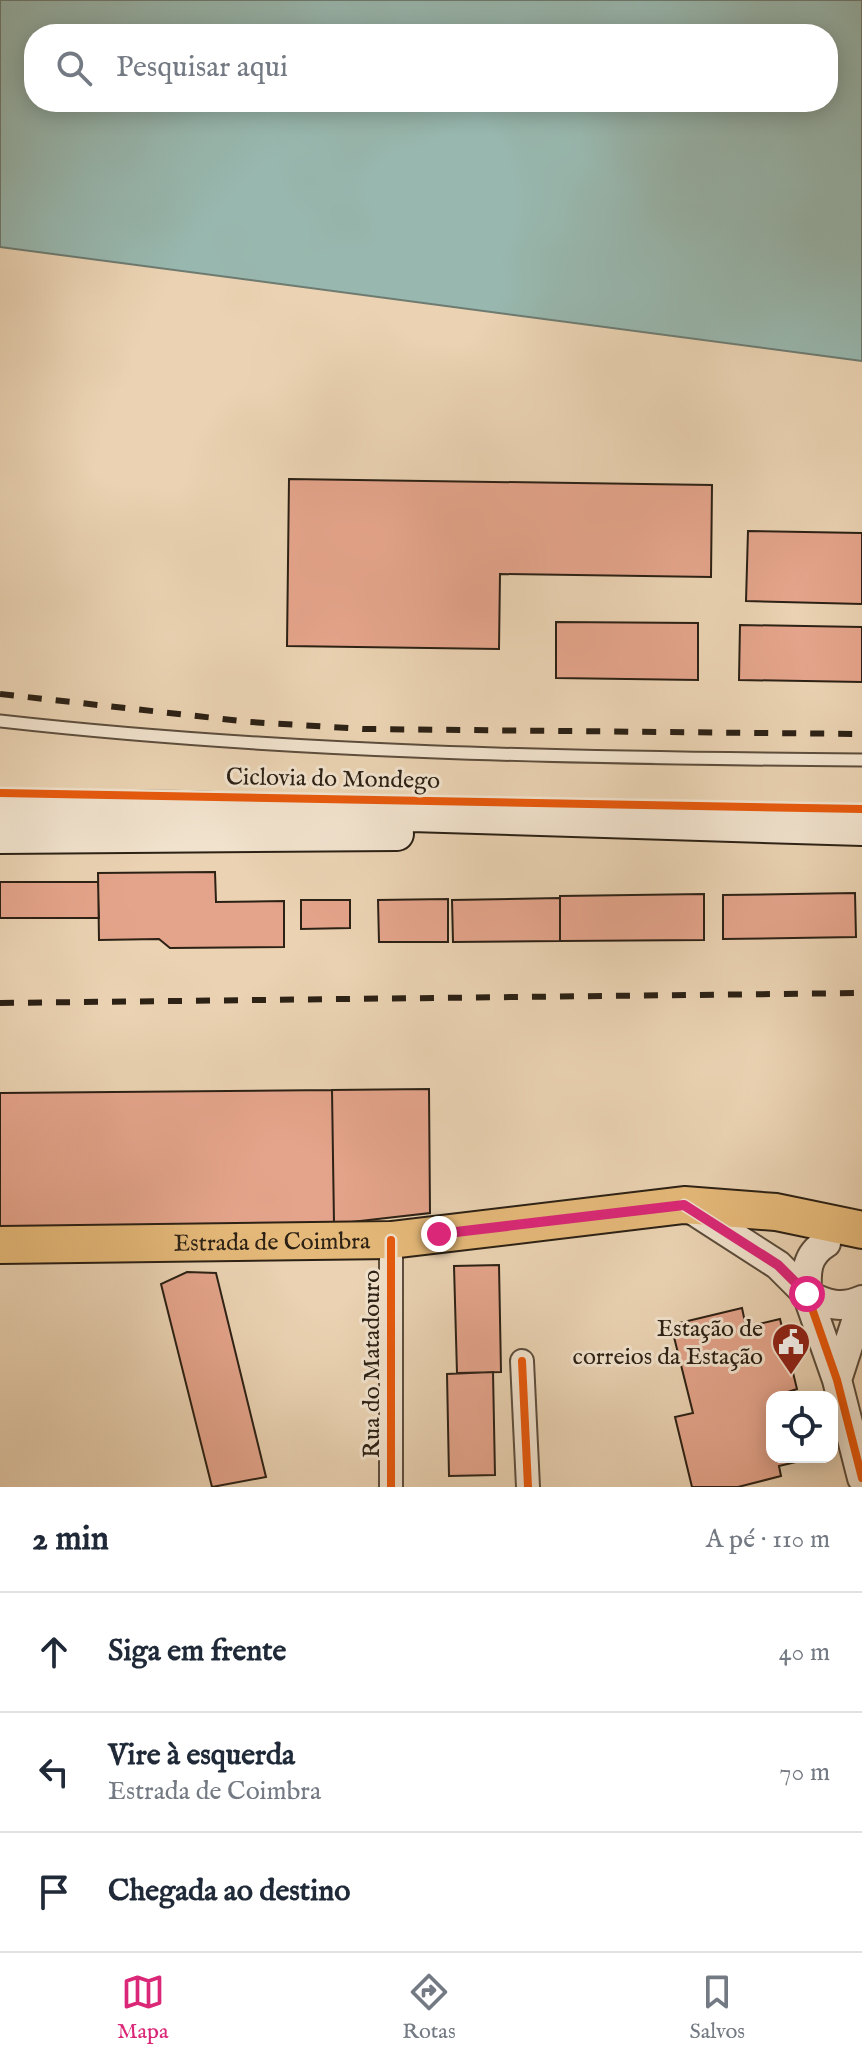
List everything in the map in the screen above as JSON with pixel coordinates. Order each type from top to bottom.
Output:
[{"type":"main road","points":[[0,806],[185,808],[862,830]]},
{"type":"main road","points":[[0,837],[862,830]]},
{"type":"main road","name":"Estrada de Coimbra","points":[[0,1245],[391,1240],[684,1205],[776,1212],[853,1240]]},
{"type":"street","points":[[684,1205],[778,1265],[807,1294],[822,1303],[847,1307],[862,1302]]},
{"type":"street","name":"Rua do Matadouro","points":[[391,1240],[391,1487]]},
{"type":"street","points":[[853,1240],[811,1256],[807,1294],[837,1380],[861,1482]]},
{"type":"street","points":[[837,1380],[862,1302]]},
{"type":"street","points":[[522,1361],[528,1487]]},
{"type":"lane","points":[[0,721],[201,740],[611,759],[862,760]]},
{"type":"water","points":[[0,0],[862,0],[862,361],[0,247]]},
{"type":"building","points":[[289,479],[712,485],[711,577],[500,574],[499,649],[287,646]]},
{"type":"building","points":[[748,531],[862,533],[862,604],[746,601]]},
{"type":"building","points":[[556,622],[698,623],[698,680],[556,678]]},
{"type":"building","points":[[740,625],[862,627],[862,682],[739,680]]},
{"type":"building","points":[[215,872],[216,902],[284,901],[284,947],[170,948],[159,939],[99,940],[98,873]]},
{"type":"building","points":[[0,882],[98,882],[99,918],[0,918]]},
{"type":"building","points":[[855,893],[856,937],[723,939],[723,895]]},
{"type":"building","points":[[704,894],[704,940],[560,941],[560,896]]},
{"type":"building","points":[[560,898],[560,941],[453,942],[452,900]]},
{"type":"building","points":[[448,899],[448,942],[379,942],[378,900]]},
{"type":"building","points":[[301,900],[350,900],[350,928],[301,929]]},
{"type":"building","points":[[429,1089],[430,1213],[334,1224],[332,1090]]},
{"type":"building","points":[[332,1090],[334,1224],[0,1230],[0,1093]]},
{"type":"building","points":[[499,1265],[501,1372],[457,1373],[454,1266]]},
{"type":"building","points":[[187,1272],[216,1273],[266,1477],[212,1487],[161,1284]]},
{"type":"building","points":[[742,1308],[746,1327],[780,1319],[797,1389],[766,1391],[766,1463],[792,1463],[779,1466],[781,1476],[738,1487],[692,1487],[675,1417],[693,1413],[671,1325]]},
{"type":"building","points":[[493,1372],[495,1475],[449,1476],[447,1374]]},
{"type":"railway","points":[[0,694],[250,722],[364,729],[862,734]]},
{"type":"railway","points":[[0,1003],[862,993]]},
{"type":"cycle path","name":"Ciclovia do Mondego","points":[[0,793],[862,809]]},
{"type":"cycle path","points":[[684,1205],[778,1265],[807,1294],[837,1380],[862,1478]]},
{"type":"cycle path","points":[[391,1240],[391,1487]]},
{"type":"cycle path","points":[[522,1361],[528,1487]]},
{"type":"place","name":"Estação de correios da Estação","points":[[791,1376]]},
{"type":"route","points":[[439,1234],[684,1205],[778,1265],[807,1294]]}]
